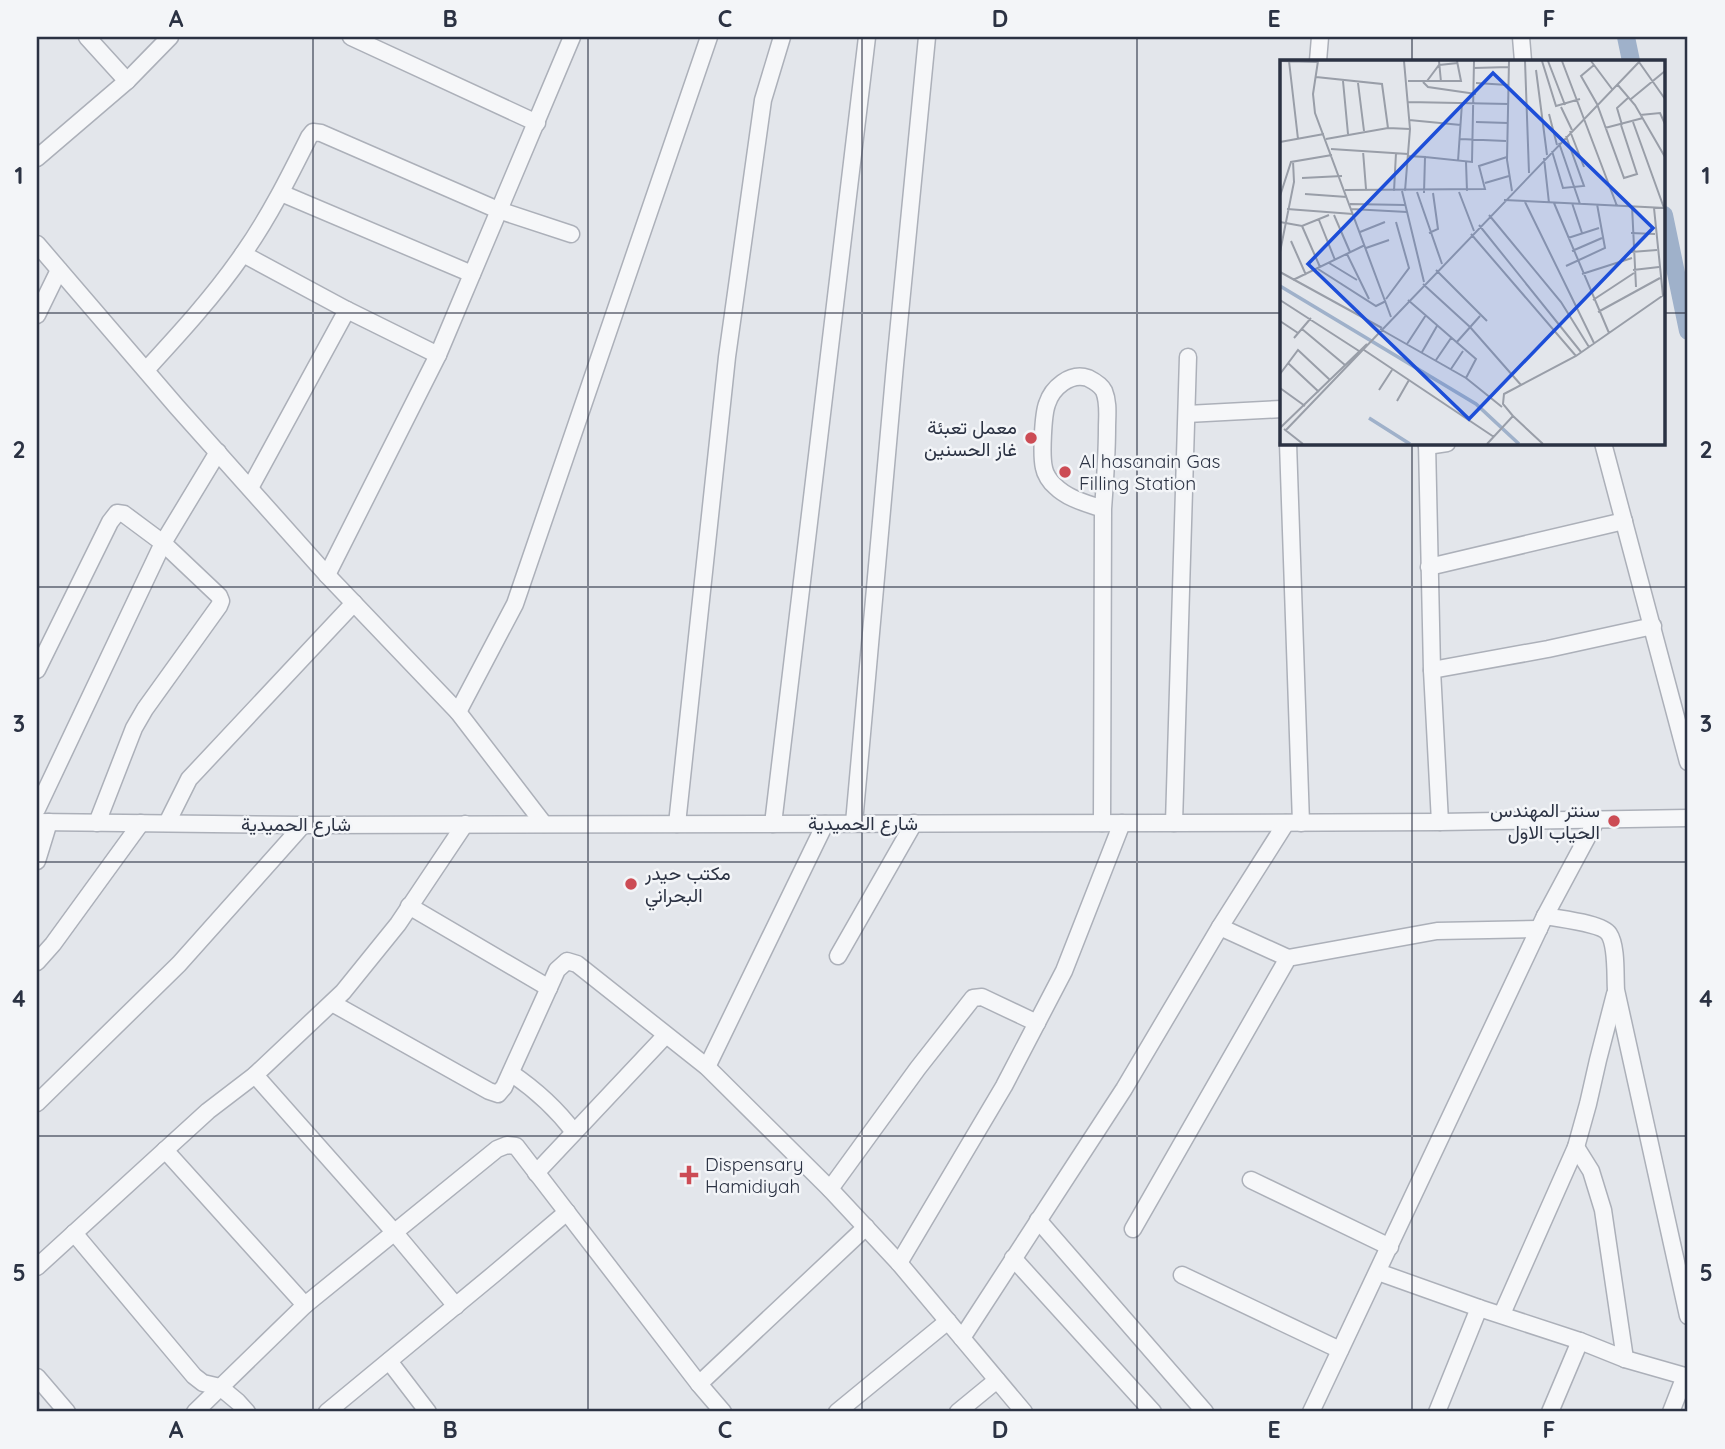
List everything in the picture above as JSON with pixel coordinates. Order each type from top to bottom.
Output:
[{"type":"street","points":[[87,37],[127,81]]},
{"type":"street","points":[[37,158],[127,81],[170,37]]},
{"type":"street","points":[[351,37],[537,123]]},
{"type":"street","points":[[327,575],[438,355],[572,37]]},
{"type":"street","points":[[458,712],[515,604],[709,37]]},
{"type":"street","points":[[677,824],[727,357],[762,100],[782,37]]},
{"type":"street","points":[[773,824],[867,37]]},
{"type":"street","points":[[854,824],[927,37]]},
{"type":"street","points":[[1318,60],[1320,37]]},
{"type":"street","points":[[146,370],[198,312],[243,254],[281,193],[313,132],[321,133],[498,210],[571,234]]},
{"type":"street","points":[[281,193],[472,274]]},
{"type":"street","points":[[37,244],[327,575],[458,712],[544,824]]},
{"type":"street","points":[[243,254],[346,310],[438,355]]},
{"type":"street","points":[[37,315],[59,270]]},
{"type":"street","points":[[250,488],[346,310]]},
{"type":"street","points":[[1174,823],[1188,356]]},
{"type":"street","points":[[1102,823],[1103,509],[1107,461],[1107,404],[1103,388],[1095,381],[1084,376],[1073,378],[1058,387],[1046,406],[1044,471],[1053,485],[1067,496],[1103,509]]},
{"type":"street","points":[[1187,414],[1280,409]]},
{"type":"street","points":[[962,1338],[1124,1089],[1220,927],[1294,822],[1288,444]]},
{"type":"street","points":[[1427,444],[1432,670],[1440,822]]},
{"type":"street","points":[[1603,444],[1688,762]]},
{"type":"street","points":[[37,809],[163,543],[218,452]]},
{"type":"street","points":[[37,670],[110,522],[117,513],[124,514],[163,543],[219,596],[221,601],[134,728],[97,822]]},
{"type":"street","points":[[1429,567],[1625,521]]},
{"type":"street","points":[[167,823],[189,779],[354,603]]},
{"type":"street","points":[[1432,670],[1653,626]]},
{"type":"street","name":"شارع الحميدية","points":[[43,822],[303,825],[854,824],[1440,822],[1688,818]]},
{"type":"street","points":[[1311,1412],[1542,922],[1597,819]]},
{"type":"street","points":[[37,861],[43,822]]},
{"type":"street","points":[[37,962],[141,823]]},
{"type":"street","points":[[838,957],[914,823]]},
{"type":"street","points":[[899,1263],[1004,1086],[1064,971],[1122,823]]},
{"type":"street","points":[[37,1267],[208,1111],[255,1075],[343,992],[398,924],[465,824]]},
{"type":"street","points":[[707,1067],[825,824]]},
{"type":"street","points":[[37,1102],[179,964],[303,825]]},
{"type":"street","points":[[409,906],[549,988]]},
{"type":"street","points":[[1220,927],[1288,958],[1437,931],[1542,922],[1588,924],[1609,933],[1613,944],[1616,990],[1688,1316]]},
{"type":"street","points":[[1133,1229],[1288,958]]},
{"type":"street","points":[[332,1003],[498,1094],[511,1073],[557,970],[567,961],[577,964],[707,1067],[830,1188],[899,1263],[1024,1412]]},
{"type":"street","points":[[1502,1314],[1576,1147],[1616,990]]},
{"type":"street","points":[[830,1188],[972,998],[982,997],[1037,1023]]},
{"type":"street","points":[[536,1172],[665,1036]]},
{"type":"street","points":[[511,1073],[545,1099],[561,1114],[574,1132]]},
{"type":"street","points":[[255,1075],[456,1306]]},
{"type":"street","points":[[195,1412],[305,1306],[498,1149],[507,1145],[516,1146],[723,1412]]},
{"type":"street","points":[[1576,1147],[1591,1171],[1603,1210],[1625,1359]]},
{"type":"street","points":[[165,1150],[305,1306]]},
{"type":"street","points":[[1251,1180],[1390,1248]]},
{"type":"street","points":[[327,1412],[567,1212]]},
{"type":"street","points":[[1038,1220],[1205,1412]]},
{"type":"street","points":[[699,1384],[866,1227]]},
{"type":"street","points":[[74,1233],[194,1376],[203,1383],[220,1387],[247,1412]]},
{"type":"street","points":[[1013,1258],[1153,1412]]},
{"type":"street","points":[[1378,1272],[1625,1359],[1687,1376],[1671,1412]]},
{"type":"street","points":[[1182,1275],[1340,1350]]},
{"type":"street","points":[[1437,1412],[1479,1308]]},
{"type":"street","points":[[837,1412],[948,1321]]},
{"type":"street","points":[[1550,1412],[1580,1341]]},
{"type":"street","points":[[389,1361],[428,1412]]},
{"type":"street","points":[[37,1377],[67,1412]]},
{"type":"street","points":[[958,1412],[997,1380]]},
{"type":"waterway","points":[[1626,37],[1631,60]]},
{"type":"waterway","points":[[1666,225],[1688,331]]},
{"type":"place","name":"معمل تعبئة غاز الحسنين","points":[[1031,438]]},
{"type":"place","name":"Al hasanain Gas Filling Station","points":[[1065,472]]},
{"type":"place","name":"سنتر المهندس الحياب الاول","points":[[1614,821]]},
{"type":"place","name":"مكتب حيدر البحراني","points":[[631,884]]},
{"type":"place","name":"Dispensary Hamidiyah","points":[[689,1175]]}]
